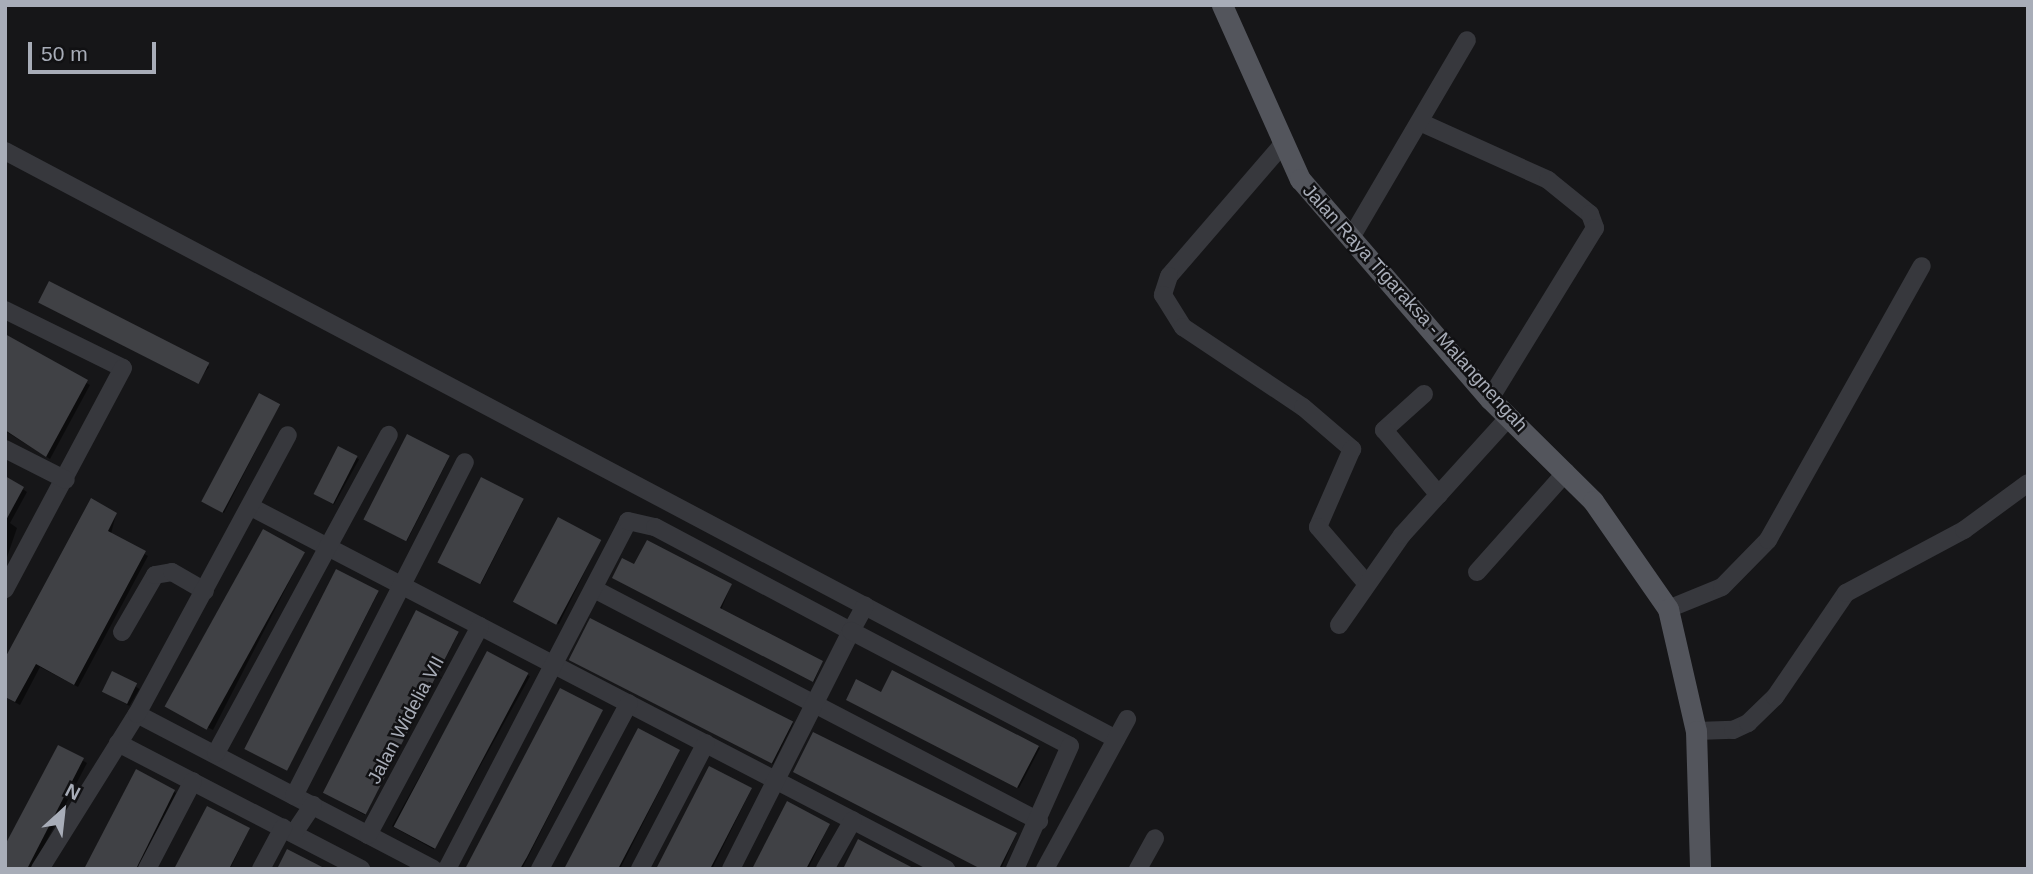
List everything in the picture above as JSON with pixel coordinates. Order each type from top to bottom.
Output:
[{"type":"main road","name":"Jalan Raya Tigaraksa - Malangnengah","points":[[1222,5],[1300,179],[1490,399],[1566,472],[1668,609],[1696,731],[1700,869]]},
{"type":"street","points":[[1352,236],[1422,123],[1467,40]]},
{"type":"street","points":[[1422,123],[1548,180],[1590,214],[1595,228],[1490,399]]},
{"type":"street","points":[[1283,144],[1169,276],[1163,295],[1183,327],[1303,407],[1352,449],[1318,527],[1367,584]]},
{"type":"street","points":[[5,151],[1116,739]]},
{"type":"street","points":[[1668,609],[1722,587],[1768,540],[1922,266]]},
{"type":"street","points":[[5,310],[124,368],[5,589]]},
{"type":"street","points":[[1424,394],[1384,430],[1439,495]]},
{"type":"street","points":[[1339,625],[1367,584],[1439,495],[1508,418]]},
{"type":"street","points":[[40,869],[137,714],[288,435]]},
{"type":"street","points":[[216,753],[389,435]]},
{"type":"street","points":[[5,449],[66,480]]},
{"type":"street","points":[[262,816],[286,792],[465,462]]},
{"type":"street","points":[[1477,572],[1566,472]]},
{"type":"street","points":[[1696,731],[1732,730],[1748,723],[1775,697],[1846,593],[1964,530],[2028,483]]},
{"type":"street","points":[[251,506],[853,820],[926,864],[946,869]]},
{"type":"street","points":[[447,869],[628,521],[638,520],[1070,746],[1016,869]]},
{"type":"street","points":[[122,632],[160,573],[172,572],[205,592]]},
{"type":"street","points":[[594,589],[1039,821]]},
{"type":"street","points":[[731,869],[817,706],[865,606]]},
{"type":"street","name":"Jalan Widelia VII","points":[[368,835],[480,625]]},
{"type":"street","points":[[540,869],[629,703]]},
{"type":"street","points":[[137,714],[433,869]]},
{"type":"street","points":[[1045,869],[1127,719]]},
{"type":"street","points":[[118,743],[194,780],[353,867]]},
{"type":"street","points":[[640,869],[706,743]]},
{"type":"street","points":[[147,869],[194,780]]},
{"type":"street","points":[[261,869],[288,831],[313,805]]},
{"type":"street","points":[[825,869],[853,820]]},
{"type":"street","points":[[1138,869],[1155,838]]},
{"type":"building","points":[[49,281],[209,363],[198,384],[38,302]]},
{"type":"building","points":[[5,334],[88,380],[46,457],[5,430]]},
{"type":"building","points":[[259,393],[280,404],[222,513],[201,502]]},
{"type":"building","points":[[407,434],[450,456],[406,541],[363,520]]},
{"type":"building","points":[[338,446],[358,456],[333,504],[313,494]]},
{"type":"building","points":[[5,476],[24,487],[5,522]]},
{"type":"building","points":[[481,477],[524,499],[480,584],[437,563]]},
{"type":"building","points":[[91,498],[117,513],[108,531],[146,551],[74,685],[36,664],[15,702],[5,697],[5,658]]},
{"type":"building","points":[[558,517],[601,540],[556,625],[513,602]]},
{"type":"building","points":[[263,529],[305,552],[207,730],[165,707]]},
{"type":"building","points":[[647,540],[732,584],[720,608],[823,661],[813,682],[612,578],[622,558],[634,564]]},
{"type":"building","points":[[336,569],[379,591],[287,771],[244,749]]},
{"type":"building","points":[[416,610],[459,632],[366,814],[323,793]]},
{"type":"building","points":[[590,618],[793,722],[772,763],[569,660]]},
{"type":"building","points":[[487,651],[528,673],[435,849],[394,827]]},
{"type":"building","points":[[892,670],[1039,746],[1017,788],[846,700],[856,679],[881,692]]},
{"type":"building","points":[[112,671],[137,683],[127,704],[102,692]]},
{"type":"building","points":[[560,688],[603,710],[527,857],[520,869],[465,869]]},
{"type":"building","points":[[638,728],[680,750],[618,869],[564,869]]},
{"type":"building","points":[[813,732],[1017,833],[999,869],[981,869],[793,772]]},
{"type":"building","points":[[58,745],[84,758],[27,869],[5,869],[5,845]]},
{"type":"building","points":[[709,766],[752,788],[710,869],[656,869]]},
{"type":"building","points":[[136,769],[175,790],[136,869],[84,869]]},
{"type":"building","points":[[787,801],[830,824],[806,869],[752,869]]},
{"type":"building","points":[[207,806],[250,828],[229,869],[174,869]]},
{"type":"building","points":[[858,839],[886,854],[915,869],[843,869]]},
{"type":"building","points":[[287,849],[326,869],[277,869]]}]
